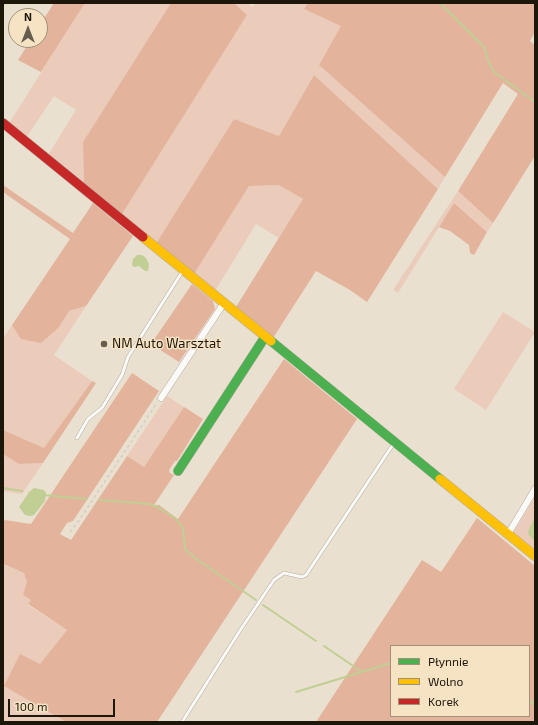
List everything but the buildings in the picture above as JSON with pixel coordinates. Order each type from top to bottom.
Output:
[{"type":"street","points":[[3,123],[535,556]]},
{"type":"street","points":[[161,398],[224,303]]},
{"type":"street","points":[[178,471],[265,337]]},
{"type":"street","points":[[508,534],[535,489]]},
{"type":"lane","points":[[77,438],[88,419],[102,408],[122,374],[128,357],[183,270]]},
{"type":"lane","points":[[182,722],[274,580],[284,573],[302,577],[306,576],[395,442]]},
{"type":"path","points":[[70,532],[83,515],[161,398]]},
{"type":"shaded area","points":[[54,3],[85,3],[41,72],[18,60],[26,48],[48,48],[48,12]]},
{"type":"shaded area","points":[[85,3],[171,3],[83,142],[84,184],[48,155],[76,110],[54,96],[26,138],[8,125]]},
{"type":"shaded area","points":[[171,3],[234,3],[247,15],[122,214],[84,184],[83,142]]},
{"type":"shaded area","points":[[234,3],[248,3],[252,7],[255,3],[308,3],[304,9],[342,26],[319,65],[445,177],[438,189],[314,75],[279,136],[234,119],[157,242],[122,214],[247,15]]},
{"type":"shaded area","points":[[308,3],[535,3],[535,32],[530,41],[535,45],[535,156],[493,223],[458,191],[518,94],[503,83],[445,177],[319,65],[341,26],[304,9]]},
{"type":"shaded area","points":[[314,75],[438,189],[367,302],[350,290],[316,271],[273,338],[236,307],[303,199],[279,185],[249,186],[194,274],[157,242],[234,119],[279,136]]},
{"type":"shaded area","points":[[3,185],[73,233],[93,203],[133,236],[86,306],[69,311],[59,327],[41,343],[21,339],[12,325],[70,239],[3,192]]},
{"type":"shaded area","points":[[279,185],[303,199],[279,238],[256,224],[215,291],[194,274],[249,186]]},
{"type":"shaded area","points":[[458,191],[493,223],[487,232],[454,203],[398,293],[393,290]]},
{"type":"shaded area","points":[[454,203],[487,232],[474,255],[470,253],[469,245],[450,231],[439,227]]},
{"type":"shaded area","points":[[137,255],[142,255],[146,258],[149,264],[148,271],[145,271],[139,266],[134,267],[132,265],[133,259]]},
{"type":"shaded area","points":[[192,284],[213,301],[215,309],[179,362],[151,344]]},
{"type":"shaded area","points":[[86,306],[54,355],[92,381],[44,448],[3,430],[3,339],[12,325],[22,339],[59,327],[69,311]]},
{"type":"shaded area","points":[[503,312],[535,332],[486,410],[454,389]]},
{"type":"shaded area","points":[[284,359],[357,419],[157,722],[66,722],[4,686],[20,654],[40,664],[67,630],[28,604],[31,600],[23,595],[27,582],[24,573],[4,564],[3,565],[3,523],[5,520],[31,524],[132,373],[159,391],[73,521],[67,523],[60,534],[71,540],[127,456],[144,467],[184,407],[203,419],[177,461],[175,461],[169,470],[170,473],[174,475],[154,505],[159,505],[178,519]]},
{"type":"shaded area","points":[[92,381],[96,383],[43,463],[19,464],[3,454],[3,430],[44,448]]},
{"type":"shaded area","points":[[167,396],[184,407],[144,467],[127,456]]},
{"type":"shaded area","points":[[3,454],[19,464],[43,463],[22,494],[3,491]]},
{"type":"shaded area","points":[[34,488],[44,490],[46,493],[45,501],[34,515],[25,515],[19,507],[29,492]]},
{"type":"shaded area","points":[[535,497],[535,551],[513,533]]},
{"type":"shaded area","points":[[535,517],[535,542],[528,534]]},
{"type":"shaded area","points":[[477,518],[535,566],[535,722],[316,722],[422,560],[441,572]]},
{"type":"shaded area","points":[[4,564],[24,573],[28,582],[23,595],[31,600],[28,605],[67,630],[40,664],[4,686],[66,722],[3,722]]},
{"type":"waterway","points":[[440,3],[484,47],[489,63],[494,72],[535,102]]},
{"type":"waterway","points":[[3,488],[22,491]]},
{"type":"waterway","points":[[44,495],[87,499]]},
{"type":"waterway","points":[[100,500],[150,504],[175,518],[183,528],[185,549],[195,558],[256,600]]},
{"type":"waterway","points":[[263,605],[316,641]]},
{"type":"waterway","points":[[324,646],[362,672]]},
{"type":"waterway","points":[[296,692],[390,663]]},
{"type":"waterway","points":[[530,700],[535,706]]},
{"type":"traffic: fast","points":[[178,471],[265,337]]},
{"type":"traffic: fast","points":[[271,341],[440,479]]},
{"type":"traffic: slow","points":[[143,237],[271,341]]},
{"type":"traffic: slow","points":[[440,479],[535,556]]},
{"type":"traffic: jam","points":[[3,123],[143,237]]},
{"type":"place","name":"NM Auto Warsztat","points":[[104,344]]}]
